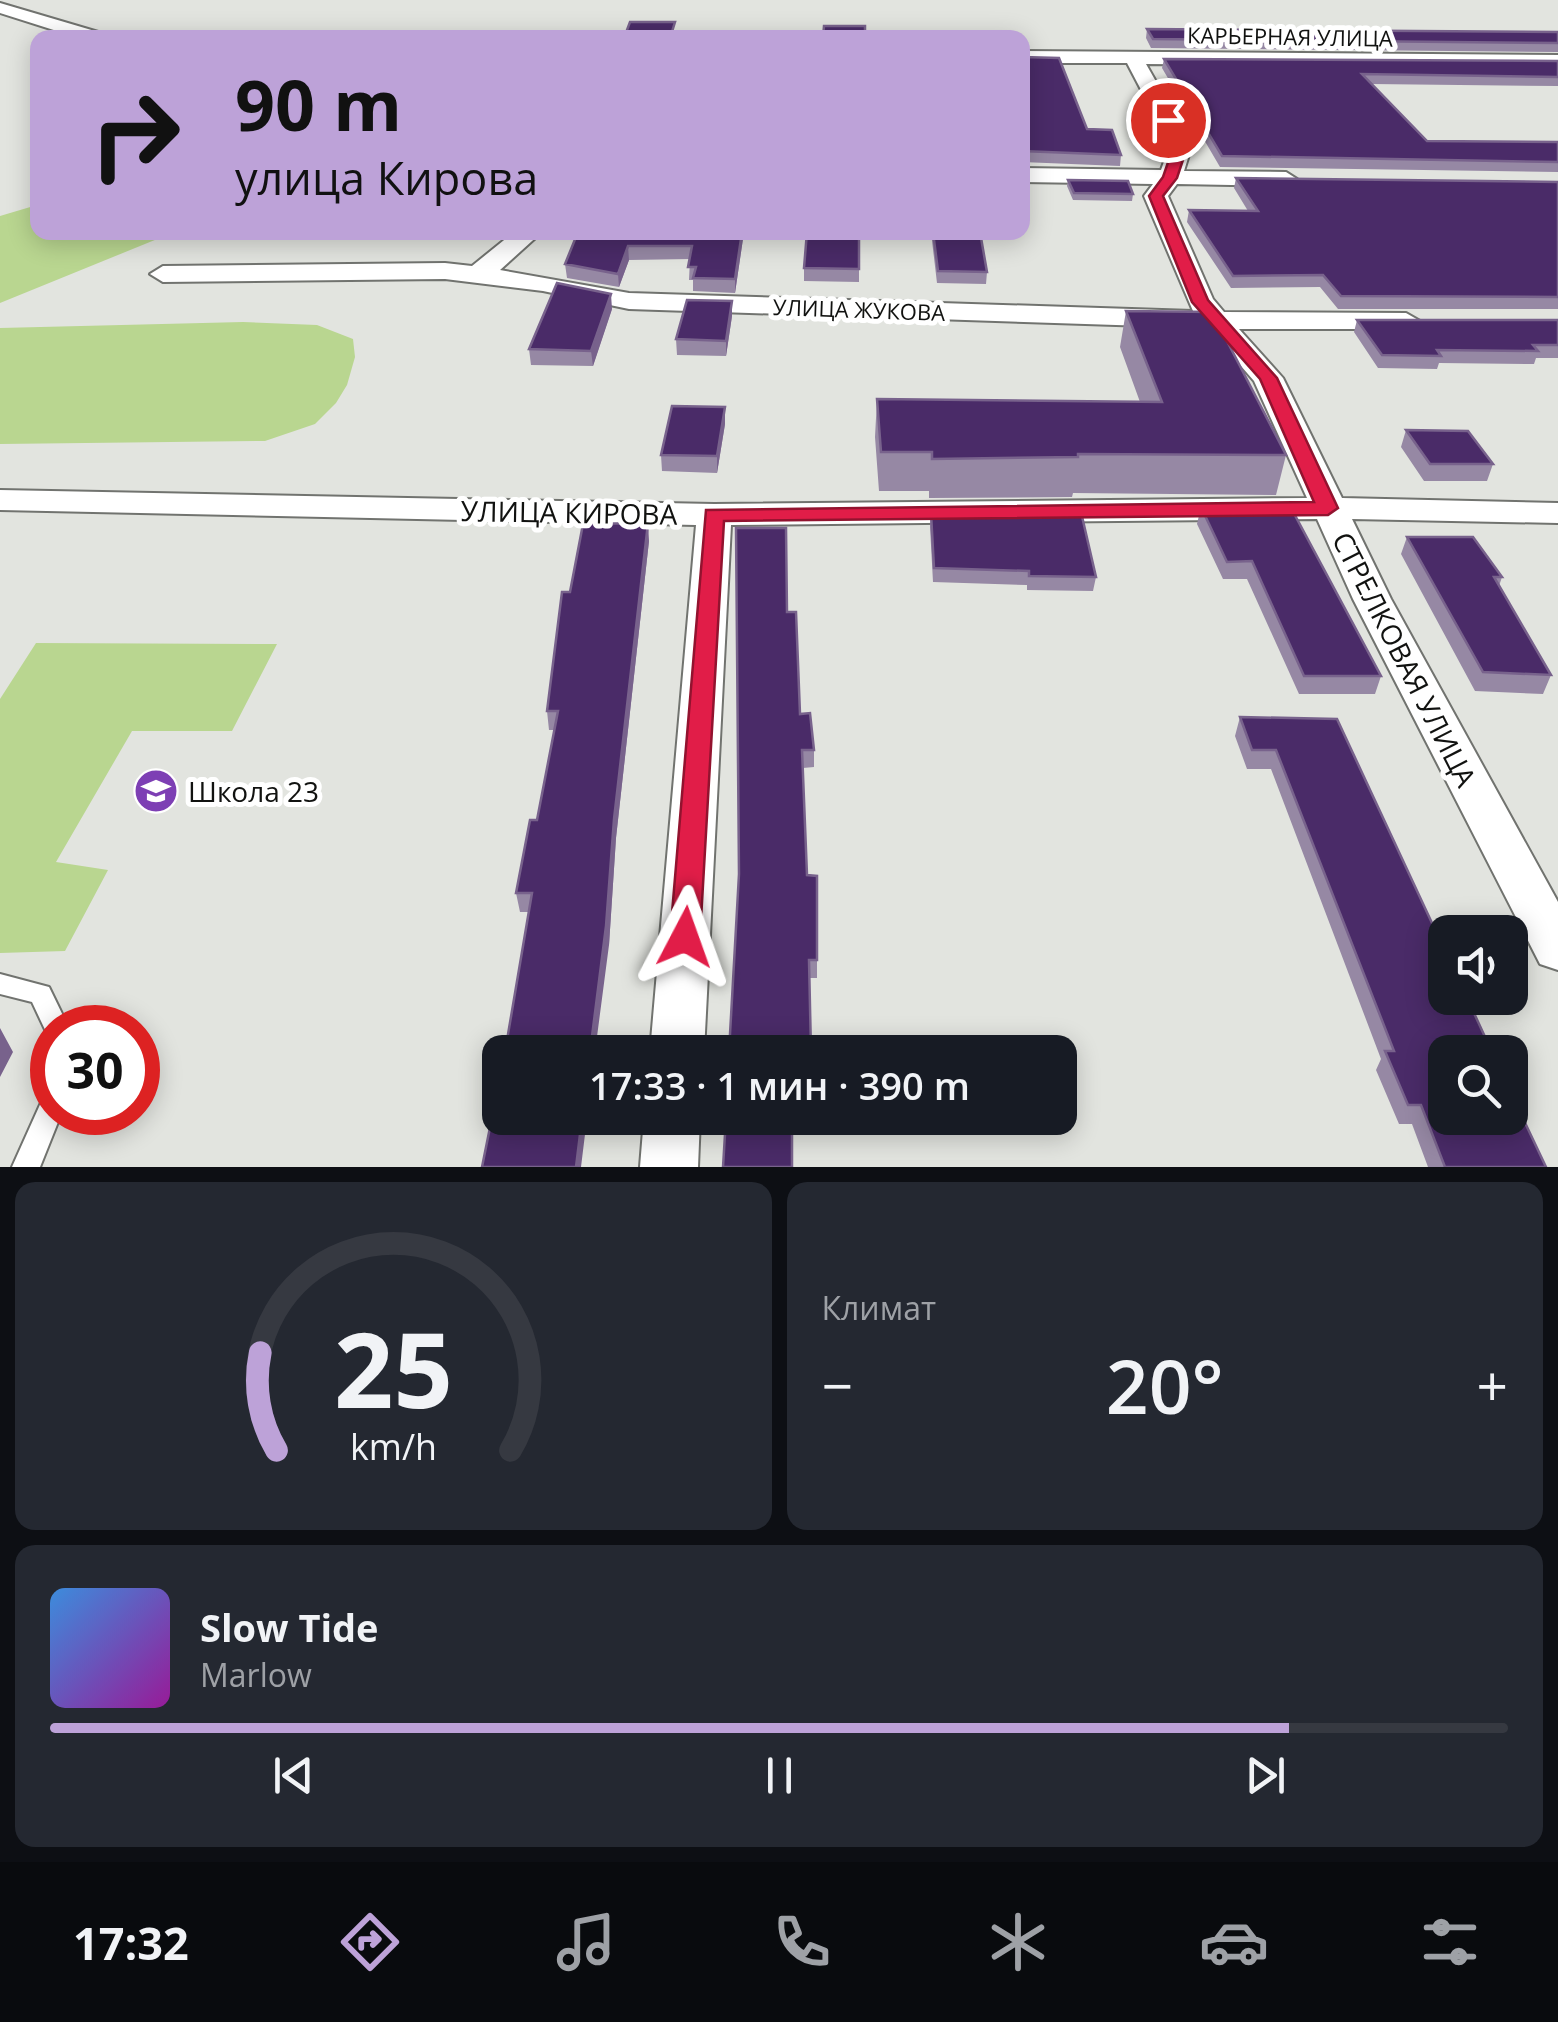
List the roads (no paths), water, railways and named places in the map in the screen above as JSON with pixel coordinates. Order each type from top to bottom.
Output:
[{"type":"street","points":[[0,8],[73,30]]},
{"type":"street","name":"КАРЬЕРНАЯ УЛИЦА","points":[[1030,57],[1558,62]]},
{"type":"street","name":"СТРЕЛКОВАЯ УЛИЦА","points":[[1133,58],[1181,145],[1170,178],[1156,196],[1200,302],[1268,378],[1380,616],[1558,949]]},
{"type":"street","points":[[1030,176],[1306,179]]},
{"type":"street","points":[[477,275],[520,240]]},
{"type":"street","name":"УЛИЦА ЖУКОВА","points":[[163,274],[445,272],[544,283],[629,302],[1219,320],[1438,321]]},
{"type":"street","name":"УЛИЦА КИРОВА","points":[[0,500],[714,515],[1328,508],[1558,514]]},
{"type":"street","points":[[678,1035],[714,515]]},
{"type":"street","points":[[669,1167],[671,1135]]},
{"type":"lane","points":[[0,984],[40,994],[46,1005]]},
{"type":"lane","points":[[26,1167],[40,1135]]},
{"type":"place","name":"Школа 23","points":[[156,791]]}]
